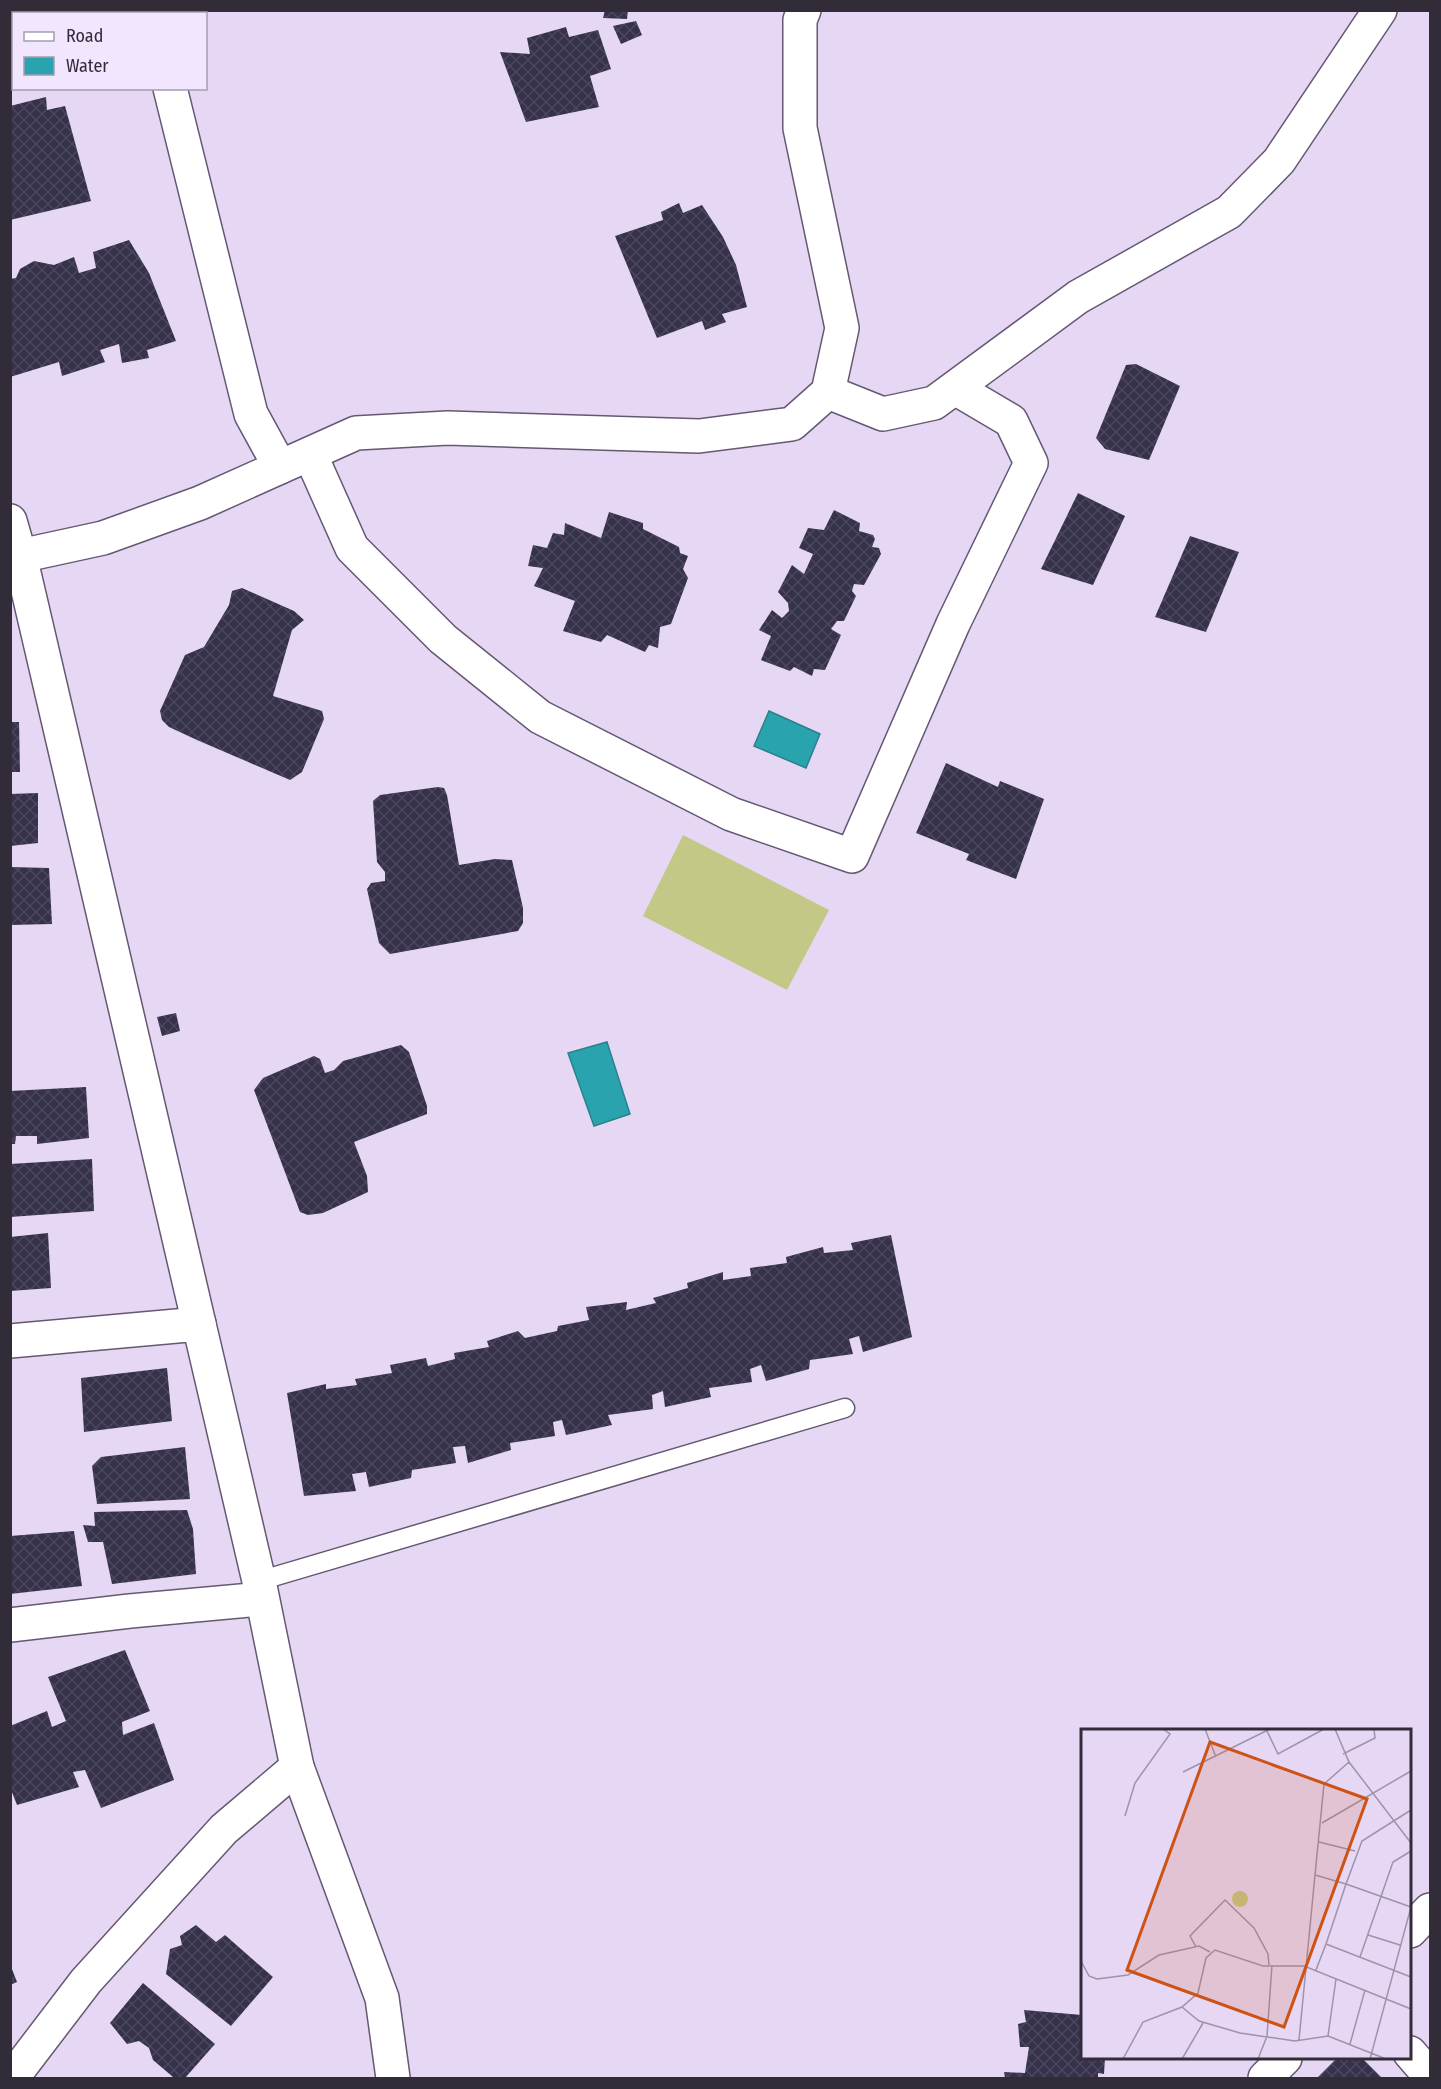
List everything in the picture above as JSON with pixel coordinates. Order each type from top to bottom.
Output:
[{"type":"street","points":[[15,556],[103,538],[200,502],[356,433],[448,428],[699,436],[792,424],[828,392],[842,328],[800,128],[800,20],[804,10]]},
{"type":"street","points":[[828,392],[883,414],[934,403],[1078,297],[1229,212],[1280,161],[1380,10]]},
{"type":"street","points":[[170,90],[250,414],[280,467]]},
{"type":"street","points":[[310,454],[352,548],[443,639],[540,717],[731,814],[852,856],[953,624],[1031,463],[1011,421],[955,388]]},
{"type":"street","points":[[10,521],[15,556],[199,1324],[260,1590],[297,1767],[382,1998],[393,2079]]},
{"type":"street","points":[[10,1341],[199,1324]]},
{"type":"street","points":[[10,1625],[130,1611],[260,1590]]},
{"type":"street","points":[[12,2079],[86,1981],[224,1829],[297,1767]]},
{"type":"street","points":[[1411,1930],[1431,1910]]},
{"type":"street","points":[[1411,2055],[1431,2076]]},
{"type":"street","points":[[1265,2079],[1284,2059]]},
{"type":"lane","points":[[260,1590],[845,1408]]},
{"type":"shaded area","points":[[683,835],[829,910],[787,990],[643,916]]},
{"type":"water","points":[[769,711],[820,734],[806,768],[754,746]]},
{"type":"water","points":[[607,1042],[630,1114],[594,1126],[568,1053]]},
{"type":"building","points":[[10,10],[76,10],[76,12],[12,12],[12,55],[10,55]]},
{"type":"building","points":[[605,10],[628,10],[627,19],[603,18]]},
{"type":"building","points":[[636,21],[642,35],[621,44],[613,26]]},
{"type":"building","points":[[566,27],[569,37],[598,30],[611,69],[590,76],[599,107],[526,122],[500,52],[530,54],[527,38]]},
{"type":"building","points":[[46,97],[47,110],[65,106],[91,201],[10,220],[10,106]]},
{"type":"building","points":[[679,203],[683,213],[702,205],[723,237],[736,265],[747,307],[722,314],[726,322],[705,330],[702,321],[657,338],[615,236],[663,220],[661,212]]},
{"type":"building","points":[[129,240],[149,273],[176,341],[147,350],[149,358],[122,363],[119,344],[100,350],[105,362],[62,376],[59,362],[10,377],[10,279],[16,278],[20,269],[34,261],[54,265],[74,257],[79,273],[96,268],[93,252]]},
{"type":"building","points":[[1136,364],[1180,386],[1149,460],[1105,449],[1096,438],[1126,365]]},
{"type":"building","points":[[1078,493],[1125,516],[1093,585],[1041,569]]},
{"type":"building","points":[[834,510],[860,523],[859,531],[873,535],[875,539],[872,547],[879,548],[881,554],[864,585],[854,584],[852,591],[856,596],[844,621],[837,621],[831,629],[841,635],[825,670],[814,669],[812,676],[794,667],[790,671],[761,660],[771,636],[759,630],[772,610],[782,618],[789,611],[788,603],[778,592],[792,565],[804,574],[813,554],[799,548],[808,528],[824,530]]},
{"type":"building","points":[[609,512],[643,523],[643,529],[679,547],[680,553],[688,556],[683,569],[688,578],[671,624],[660,627],[658,648],[649,645],[645,652],[607,635],[601,642],[563,631],[575,601],[534,586],[543,568],[528,566],[533,545],[547,548],[553,533],[564,535],[565,523],[601,538]]},
{"type":"building","points":[[1190,536],[1239,552],[1206,632],[1155,617]]},
{"type":"building","points":[[242,588],[294,611],[304,620],[292,630],[273,696],[322,711],[324,719],[302,772],[290,780],[169,727],[162,720],[160,711],[185,655],[204,647],[229,605],[232,591]]},
{"type":"building","points":[[10,722],[19,722],[20,772],[10,772]]},
{"type":"building","points":[[946,763],[998,787],[1000,781],[1044,799],[1016,879],[966,860],[969,854],[916,833]]},
{"type":"building","points":[[444,788],[447,795],[459,865],[495,859],[512,860],[523,908],[523,923],[518,931],[390,954],[379,943],[367,889],[371,883],[385,881],[385,872],[377,862],[373,801],[380,795]]},
{"type":"building","points":[[38,793],[38,843],[10,846],[10,794]]},
{"type":"building","points":[[10,867],[49,868],[52,924],[10,925]]},
{"type":"building","points":[[176,1013],[180,1031],[162,1036],[157,1017]]},
{"type":"building","points":[[401,1045],[409,1052],[427,1106],[427,1114],[354,1142],[367,1176],[368,1192],[323,1213],[308,1215],[300,1212],[254,1090],[263,1078],[314,1056],[320,1059],[325,1073],[334,1070],[343,1061]]},
{"type":"building","points":[[86,1087],[89,1138],[37,1144],[37,1136],[16,1136],[15,1144],[10,1144],[10,1091]]},
{"type":"building","points":[[92,1159],[94,1211],[10,1217],[10,1164]]},
{"type":"building","points":[[48,1233],[51,1288],[10,1291],[10,1237]]},
{"type":"building","points":[[891,1235],[912,1337],[863,1352],[859,1336],[849,1339],[853,1354],[810,1360],[809,1369],[766,1381],[761,1365],[750,1369],[752,1382],[709,1388],[711,1397],[665,1407],[663,1391],[652,1395],[653,1409],[608,1415],[612,1425],[566,1435],[562,1420],[553,1422],[555,1436],[510,1443],[511,1450],[468,1463],[465,1446],[453,1447],[456,1463],[412,1470],[411,1478],[369,1487],[366,1472],[352,1474],[356,1491],[304,1496],[287,1393],[326,1384],[326,1389],[357,1385],[355,1379],[392,1373],[390,1365],[426,1358],[428,1366],[455,1359],[454,1353],[489,1347],[487,1341],[518,1331],[525,1338],[557,1331],[558,1326],[589,1320],[586,1307],[627,1302],[626,1310],[656,1303],[653,1298],[688,1288],[687,1283],[723,1272],[723,1280],[751,1276],[750,1268],[787,1263],[786,1257],[823,1247],[824,1253],[853,1250],[851,1243]]},
{"type":"building","points":[[167,1368],[172,1421],[84,1432],[81,1378]]},
{"type":"building","points":[[185,1447],[190,1499],[97,1504],[92,1466],[101,1457]]},
{"type":"building","points":[[187,1510],[193,1529],[196,1574],[112,1584],[103,1542],[88,1542],[83,1525],[95,1526],[94,1512]]},
{"type":"building","points":[[74,1531],[82,1586],[10,1594],[10,1536]]},
{"type":"building","points":[[125,1650],[150,1711],[122,1722],[123,1735],[154,1723],[174,1780],[101,1808],[85,1770],[73,1772],[79,1787],[17,1805],[10,1787],[10,1726],[47,1711],[52,1727],[66,1721],[48,1677]]},
{"type":"building","points":[[196,1925],[216,1942],[225,1935],[273,1977],[231,2026],[166,1974],[170,1949],[182,1945],[180,1936]]},
{"type":"building","points":[[10,1964],[17,1982],[10,1985]]},
{"type":"building","points":[[143,1983],[215,2044],[185,2078],[173,2077],[153,2060],[149,2048],[139,2041],[127,2044],[110,2023]]},
{"type":"building","points":[[1024,2010],[1081,2015],[1081,2059],[1105,2059],[1104,2074],[1098,2073],[1098,2078],[1005,2078],[1004,2072],[1025,2073],[1029,2047],[1020,2047],[1018,2024],[1026,2022]]},
{"type":"building","points":[[1336,2059],[1363,2059],[1382,2078],[1317,2078]]}]
